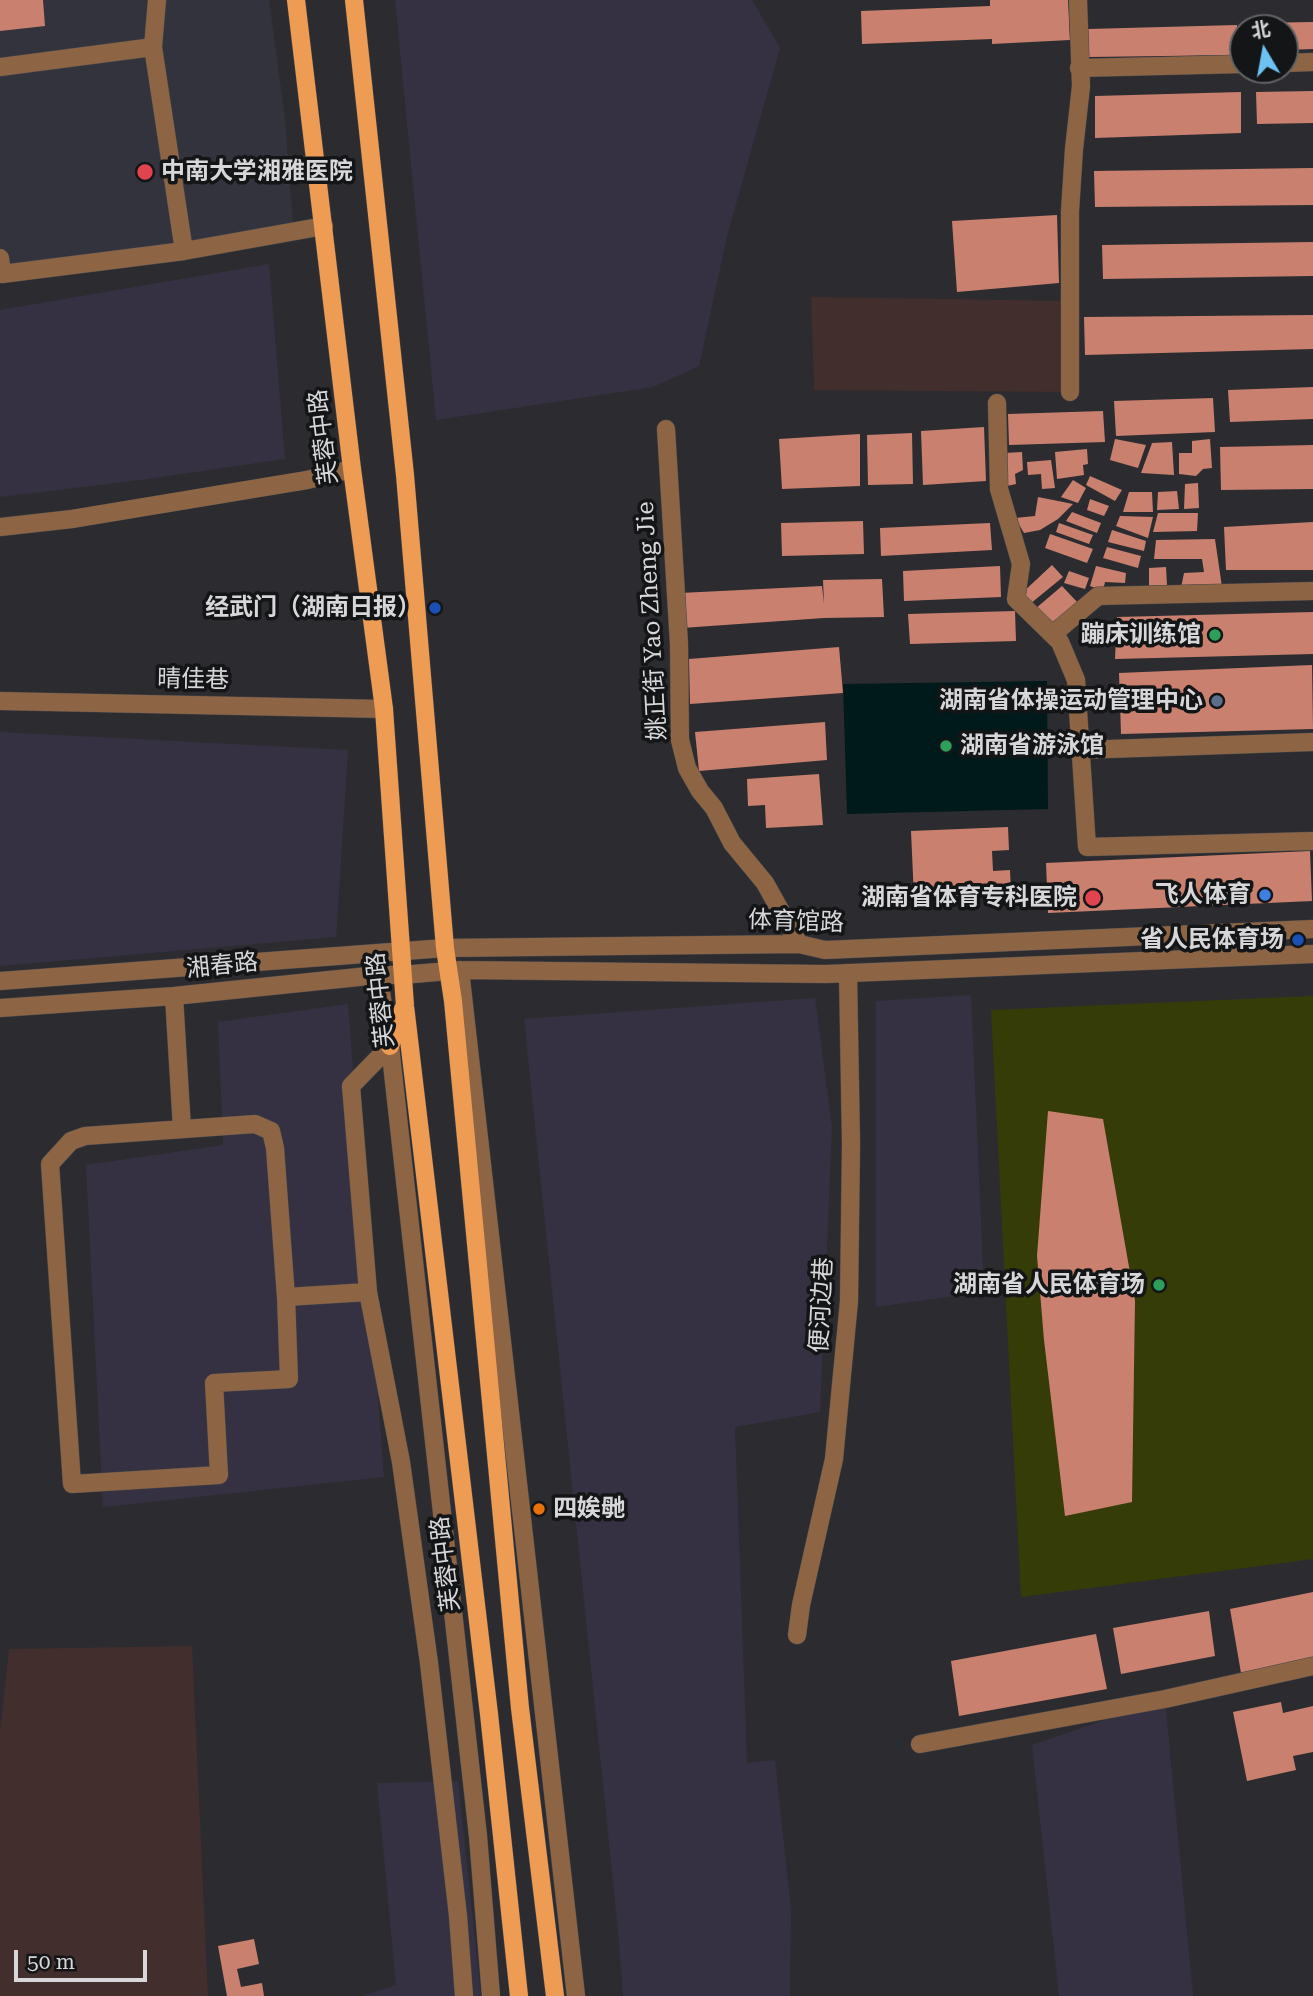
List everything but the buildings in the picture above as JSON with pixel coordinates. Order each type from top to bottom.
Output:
[{"type":"main road","name":"芙蓉中路","points":[[296,0],[352,469],[384,709],[405,1006],[489,1714],[519,1996]]},
{"type":"main road","points":[[354,0],[404,475],[445,948],[454,970],[520,1707],[555,1996]]},
{"type":"main road","points":[[390,1046],[405,1006]]},
{"type":"street","points":[[157,0],[153,47],[184,251]]},
{"type":"street","points":[[1070,392],[1070,211],[1081,86],[1078,0]]},
{"type":"street","points":[[0,66],[153,47]]},
{"type":"street","points":[[1079,68],[1229,64]]},
{"type":"street","points":[[0,258],[2,275],[184,251],[324,226]]},
{"type":"street","points":[[997,403],[999,489],[1021,564],[1016,599],[1060,642],[1076,680],[1087,847],[1313,841]]},
{"type":"street","name":"姚正街 Yao Zheng Jie","points":[[666,429],[679,644],[680,740],[687,768],[732,843],[765,883],[799,944]]},
{"type":"street","points":[[0,527],[72,519],[307,480],[352,469]]},
{"type":"street","points":[[1053,634],[1098,596],[1313,591]]},
{"type":"street","name":"晴佳巷","points":[[0,701],[384,709]]},
{"type":"street","points":[[1080,750],[1313,742]]},
{"type":"street","name":"体育馆路","points":[[445,948],[799,944],[825,950],[1313,929]]},
{"type":"street","name":"湘春路","points":[[0,981],[445,948]]},
{"type":"street","name":"体育馆路","points":[[454,970],[848,973],[1313,954]]},
{"type":"street","points":[[454,970],[576,1996]]},
{"type":"street","name":"湘春路","points":[[0,1008],[174,996],[454,970]]},
{"type":"street","name":"便河边巷","points":[[797,1635],[801,1605],[834,1459],[849,1301],[848,973]]},
{"type":"street","points":[[378,975],[390,1046],[478,1836],[491,1996]]},
{"type":"street","points":[[174,996],[182,1129]]},
{"type":"street","points":[[390,1046],[351,1086],[368,1293],[403,1476],[429,1663],[458,1916],[464,1996]]},
{"type":"street","points":[[255,1124],[271,1131],[275,1148],[286,1297],[289,1379],[215,1383],[219,1475],[72,1484],[50,1164],[71,1141],[85,1136],[182,1129],[255,1124]]},
{"type":"street","points":[[286,1297],[368,1293]]},
{"type":"street","points":[[920,1744],[1165,1699],[1313,1666]]},
{"type":"shaded area","name":"中南大学湘雅医院","points":[[0,0],[269,0],[285,119],[293,225],[0,275]]},
{"type":"shaded area","points":[[395,0],[752,0],[780,48],[727,236],[699,366],[653,387],[436,420]]},
{"type":"shaded area","points":[[269,264],[285,459],[0,497],[0,310]]},
{"type":"shaded area","points":[[811,297],[1069,301],[1070,392],[814,390]]},
{"type":"shaded area","points":[[0,732],[348,750],[336,937],[0,966]]},
{"type":"shaded area","points":[[971,995],[984,1292],[876,1307],[876,1001]]},
{"type":"shaded area","points":[[815,998],[832,1127],[820,1412],[735,1427],[747,1763],[775,1760],[791,1911],[790,1996],[623,1996],[524,1019]]},
{"type":"shaded area","points":[[348,1004],[384,1477],[103,1507],[86,1165],[223,1145],[218,1022]]},
{"type":"shaded area","points":[[192,1646],[208,1996],[0,1996],[0,1731],[9,1649]]},
{"type":"shaded area","points":[[1165,1699],[1193,1996],[1059,1996],[1032,1745]]},
{"type":"shaded area","points":[[458,1781],[481,1996],[362,1996],[396,1985],[377,1783]]},
{"type":"green space","name":"湖南省人民体育场","points":[[1313,996],[1313,1559],[1021,1597],[991,1010]]},
{"type":"water","name":"湖南省游泳馆","points":[[1047,681],[1048,809],[847,814],[843,684]]},
{"type":"place","name":"中南大学湘雅医院","points":[[145,172]]},
{"type":"place","name":"经武门（湖南日报）","points":[[435,608]]},
{"type":"place","name":"蹦床训练馆","points":[[1215,635]]},
{"type":"place","name":"湖南省体操运动管理中心","points":[[1217,701]]},
{"type":"place","name":"湖南省游泳馆","points":[[946,746]]},
{"type":"place","name":"飞人体育","points":[[1265,895]]},
{"type":"place","name":"湖南省体育专科医院","points":[[1093,898]]},
{"type":"place","name":"省人民体育场","points":[[1298,940]]},
{"type":"place","name":"湖南省人民体育场","points":[[1159,1285]]},
{"type":"place","name":"四娭毑","points":[[539,1509]]}]
